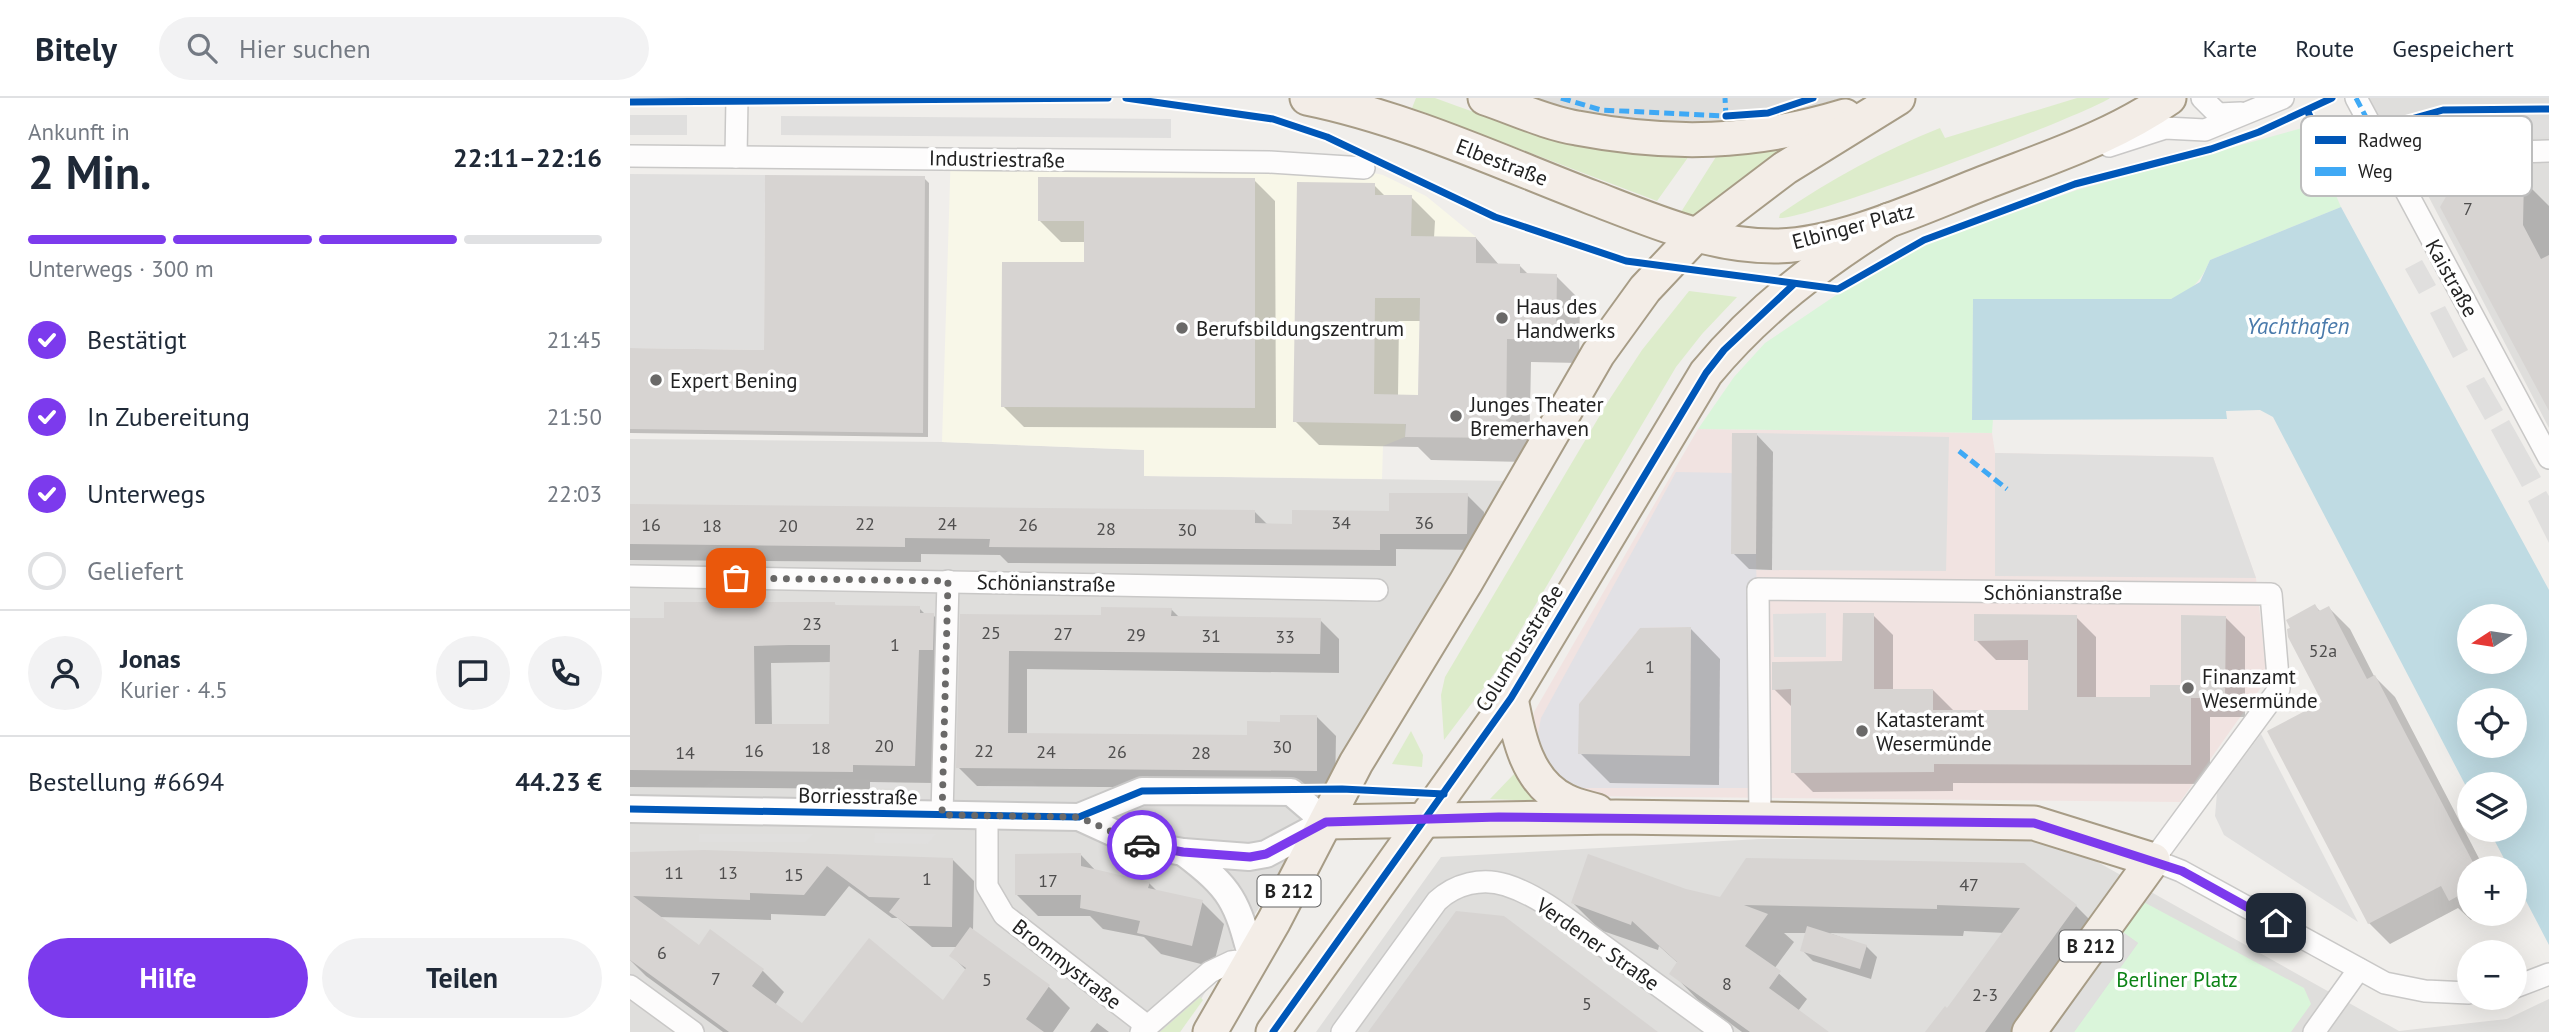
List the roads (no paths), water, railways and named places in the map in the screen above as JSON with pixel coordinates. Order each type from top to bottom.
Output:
[{"type":"main road","name":"Elbestraße","points":[[1307,98],[1402,124],[1694,237]]},
{"type":"main road","points":[[1486,98],[1574,128],[1667,140],[1704,141],[1796,131],[1891,101]]},
{"type":"main road","name":"Elbinger Platz","points":[[2065,152],[2130,98]]},
{"type":"main road","name":"Elbinger Platz","points":[[1694,237],[1775,246],[1812,241],[1889,220],[2065,152],[2122,126],[2169,98]]},
{"type":"main road","points":[[1326,822],[1356,763],[1466,582],[1598,354],[1645,289],[1694,237],[1785,168],[1891,101]]},
{"type":"main road","name":"Columbusstraße","points":[[1273,1032],[1427,821],[1511,698],[1706,373],[1724,350],[1793,285],[1822,262],[1889,220]]},
{"type":"main road","points":[[1511,698],[1528,761],[1543,784],[1565,801],[1616,817]]},
{"type":"main road","name":"Borriesstraße","points":[[1326,822],[1616,817],[2034,823],[2153,860]]},
{"type":"main road","name":"B 212","points":[[1210,1032],[1326,822]]},
{"type":"main road","name":"B 212","points":[[2029,1032],[2153,860]]},
{"type":"street","points":[[736,157],[737,98]]},
{"type":"street","points":[[2202,98],[2218,114],[2243,113]]},
{"type":"street","name":"Elbinger Platz","points":[[2065,152],[2116,145],[2165,128],[2205,130],[2283,98]]},
{"type":"street","name":"Kaistraße","points":[[2356,98],[2365,116]]},
{"type":"street","name":"Industriestraße","points":[[630,156],[1269,162],[1364,168]]},
{"type":"street","name":"Kaistraße","points":[[2408,196],[2540,421],[2549,458]]},
{"type":"street","name":"Schönianstraße","points":[[630,576],[1377,590]]},
{"type":"street","points":[[942,815],[948,581]]},
{"type":"street","name":"Schönianstraße","points":[[1760,819],[1758,589],[2271,594],[2278,688],[2153,860]]},
{"type":"street","name":"Borriesstraße","points":[[630,809],[1079,817],[1142,791],[1291,792],[1326,822],[1266,854],[1250,857],[1183,852],[1138,844],[1079,817]]},
{"type":"street","name":"Brommystraße","points":[[988,816],[987,886],[1004,915],[1144,1028]]},
{"type":"street","name":"Borriesstraße","points":[[1183,852],[1214,875],[1230,893],[1239,911],[1252,959]]},
{"type":"street","name":"Borriesstraße","points":[[2153,860],[2182,871],[2385,983],[2425,991],[2457,992]]},
{"type":"street","name":"Verdener Straße","points":[[1342,1032],[1437,901],[1448,891],[1463,884],[1485,882],[1506,885],[1552,908],[1722,1032]]},
{"type":"street","points":[[1144,1028],[1210,972],[1231,962],[1252,959]]},
{"type":"street","points":[[2314,1032],[2359,969]]},
{"type":"street","points":[[2527,982],[2549,974]]},
{"type":"street","points":[[630,986],[693,1032]]},
{"type":"water","name":"Yachthafen","points":[[2341,207],[2549,590],[2549,945],[2527,903],[2527,856],[2503,856],[2495,842],[2527,842],[2527,772],[2459,772],[2273,417],[2260,410],[2226,411],[2227,419],[1972,420],[1973,299],[2171,299],[2200,282],[2210,260]]},
{"type":"place","name":"Haus des Handwerks","points":[[1502,318]]},
{"type":"place","name":"Berufsbildungszentrum","points":[[1182,328]]},
{"type":"place","name":"Expert Bening","points":[[656,380]]},
{"type":"place","name":"Junges Theater Bremerhaven","points":[[1456,416]]},
{"type":"place","name":"Finanzamt Wesermünde","points":[[2188,688]]},
{"type":"place","name":"Katasteramt Wesermünde","points":[[1862,731]]},
{"type":"park label","name":"Berliner Platz","points":[[2177,979]]}]
